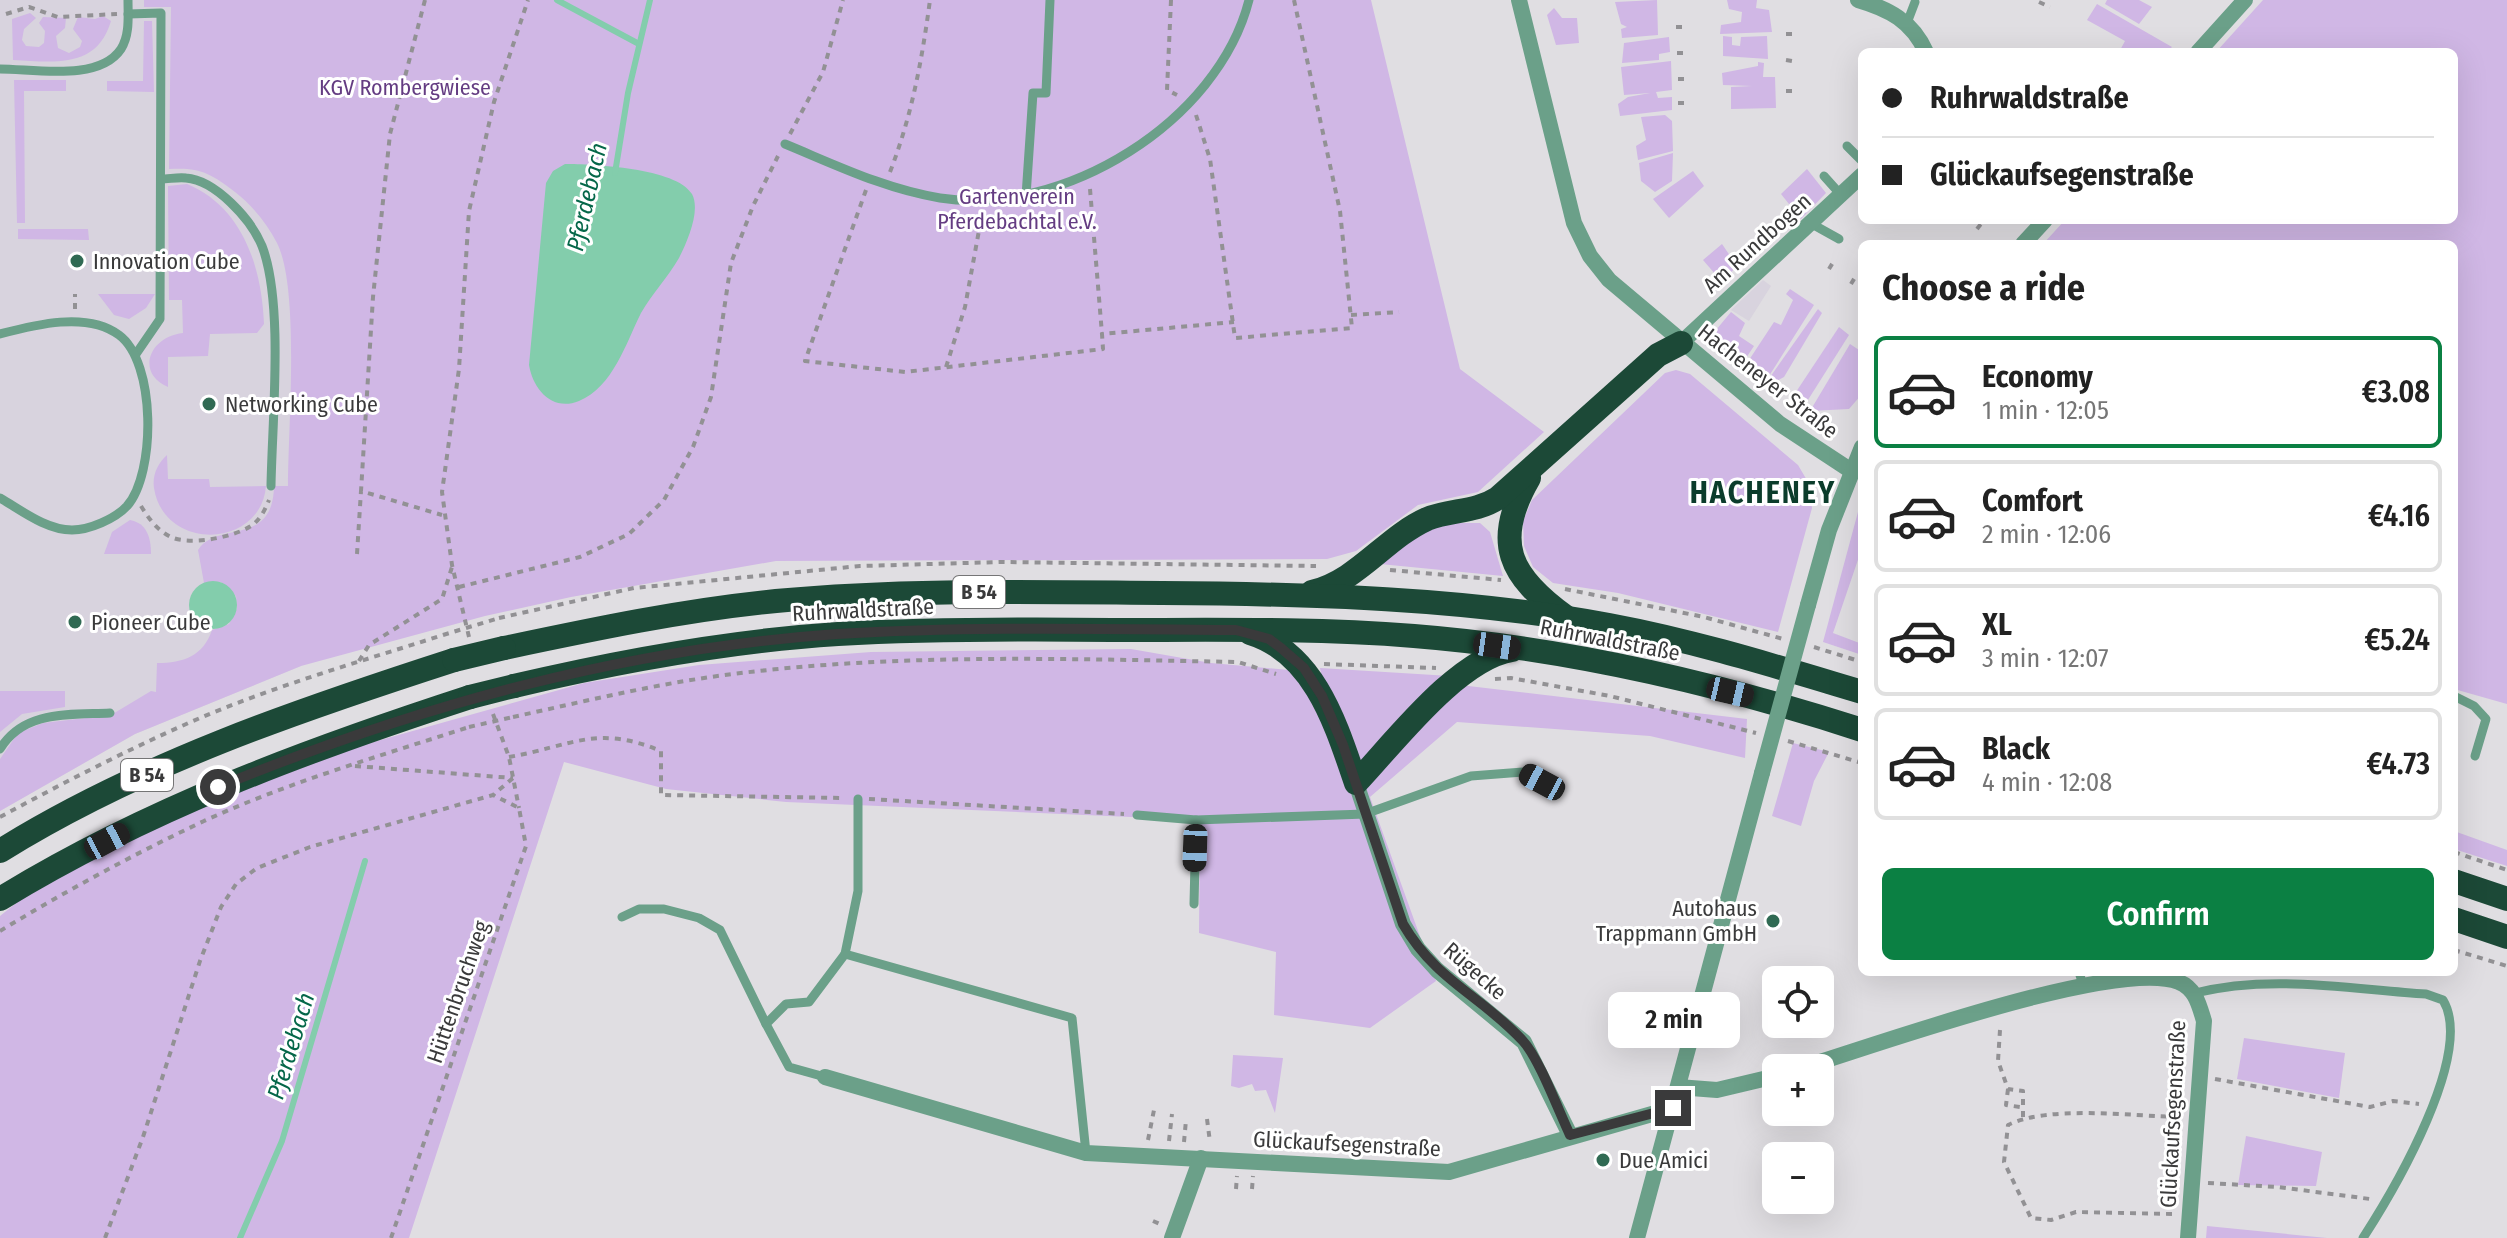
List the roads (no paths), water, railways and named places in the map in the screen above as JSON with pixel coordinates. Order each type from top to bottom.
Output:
[{"type":"highway","points":[[1292,594],[1315,591],[1339,581],[1411,527],[1431,518],[1484,508],[1534,469],[1658,355],[1681,343]]},
{"type":"highway","points":[[1534,469],[1509,520],[1507,547],[1526,583],[1569,619]]},
{"type":"highway","name":"Ruhrwaldstraße","points":[[0,851],[194,752],[299,711],[454,660],[630,622],[773,602],[847,596],[995,592],[1292,594],[1442,604],[1569,619],[1696,643],[1858,691]]},
{"type":"highway","name":"Ruhrwaldstraße","points":[[0,899],[191,798],[367,730],[470,697],[670,654],[836,634],[989,629],[1236,630],[1413,636],[1518,649],[1688,682],[1858,729]]},
{"type":"highway","points":[[1236,630],[1269,639],[1330,713],[1356,783],[1463,674],[1496,654],[1518,649]]},
{"type":"highway","points":[[2458,882],[2507,899]]},
{"type":"highway","points":[[2458,920],[2507,937]]},
{"type":"street","name":"Hacheneyer Straße","points":[[1519,0],[1574,223],[1609,280],[1780,424],[1850,470]]},
{"type":"street","points":[[1858,0],[1875,5],[1907,23],[1923,48]]},
{"type":"street","points":[[2202,48],[2245,0]]},
{"type":"street","name":"Am Rundbogen","points":[[1681,343],[1858,179]]},
{"type":"street","points":[[2027,240],[2041,224]]},
{"type":"street","points":[[1637,1238],[1808,605],[1850,470],[1858,455]]},
{"type":"street","name":"Rügecke","points":[[1356,783],[1403,924],[1418,949],[1437,970],[1524,1042],[1570,1135]]},
{"type":"street","name":"Glückaufsegenstraße","points":[[1834,1057],[2081,978],[2178,982],[2195,993],[2204,1021],[2188,1238]]},
{"type":"street","name":"Glückaufsegenstraße","points":[[825,1077],[1086,1153],[1449,1172],[1478,1167],[1570,1135],[1673,1108]]},
{"type":"street","points":[[1678,1087],[1717,1090],[1762,1079]]},
{"type":"street","points":[[1172,1238],[1201,1158]]},
{"type":"lane","points":[[0,69],[77,70],[98,66],[122,48],[128,0]]},
{"type":"lane","points":[[1026,196],[1033,93],[1046,93],[1050,0]]},
{"type":"lane","points":[[785,144],[870,179],[942,198],[984,200],[1026,196],[1089,174],[1131,151],[1188,102],[1224,60],[1249,0]]},
{"type":"lane","points":[[1907,23],[1915,2]]},
{"type":"lane","points":[[128,14],[161,13],[160,319],[136,354]]},
{"type":"lane","points":[[1847,146],[1858,157]]},
{"type":"lane","points":[[1824,176],[1841,195]]},
{"type":"lane","points":[[161,179],[187,178],[210,186],[238,212],[261,244],[273,296],[271,486]]},
{"type":"lane","points":[[1812,224],[1839,239]]},
{"type":"lane","points":[[0,334],[33,325],[94,325],[118,334],[136,354],[143,380],[147,421],[142,470],[133,494],[126,507],[105,521],[71,530],[54,527],[0,498]]},
{"type":"lane","points":[[2458,698],[2474,706],[2486,719],[2475,756]]},
{"type":"lane","points":[[0,749],[10,733],[27,722],[52,716],[110,713]]},
{"type":"lane","points":[[1137,815],[1196,820],[1365,814],[1471,776],[1523,772],[1542,782]]},
{"type":"lane","points":[[766,1024],[786,1004],[809,1002],[845,954],[858,891],[858,799]]},
{"type":"lane","points":[[1194,904],[1196,820]]},
{"type":"lane","points":[[622,917],[639,909],[664,909],[699,918],[720,930],[789,1067],[825,1077]]},
{"type":"lane","points":[[845,954],[1072,1018],[1086,1153]]},
{"type":"lane","name":"Glückaufsegenstraße","points":[[2195,993],[2229,985],[2264,983],[2426,994],[2443,1000],[2451,1012],[2453,1031],[2432,1105],[2414,1155],[2363,1238]]},
{"type":"water","points":[[565,164],[633,169],[670,178],[692,194],[695,209],[692,226],[679,258],[641,313],[610,375],[591,394],[569,404],[552,401],[545,396],[539,390],[529,365],[546,183],[553,171]]},
{"type":"water","points":[[213,581],[222,582],[230,588],[236,596],[236,614],[230,622],[222,628],[213,629],[204,628],[196,622],[190,614],[189,605],[190,596],[196,588],[204,582]]},
{"type":"waterway","points":[[557,0],[639,44]]},
{"type":"waterway","name":"Pferdebach","points":[[615,173],[628,93],[650,0]]},
{"type":"waterway","name":"Pferdebach","points":[[240,1238],[282,1141],[365,861]]},
{"type":"place","name":"Innovation Cube","points":[[77,261]]},
{"type":"place","name":"Networking Cube","points":[[209,404]]},
{"type":"place","name":"Pioneer Cube","points":[[75,622]]},
{"type":"place","name":"Autohaus Trappmann GmbH","points":[[1773,921]]},
{"type":"place","name":"Due Amici","points":[[1603,1160]]},
{"type":"district","name":"HACHENEY","points":[[1763,493]]},
{"type":"park label","name":"KGV Rombergwiese","points":[[405,87]]},
{"type":"park label","name":"Gartenverein Pferdebachtal e.V.","points":[[1017,208]]}]
